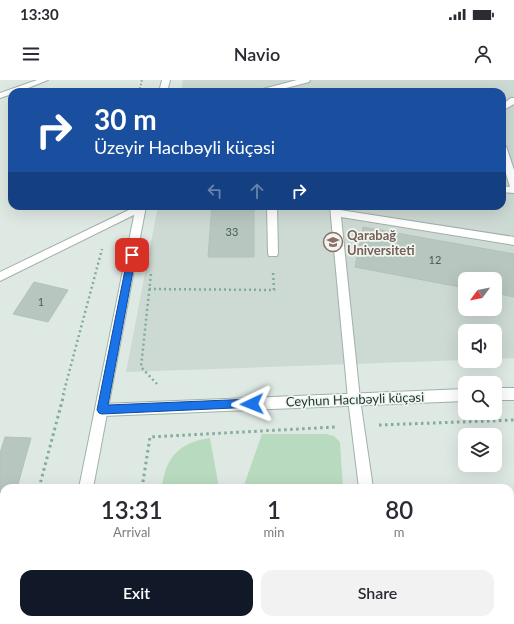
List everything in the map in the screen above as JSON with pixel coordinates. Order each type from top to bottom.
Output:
[{"type":"street","points":[[22,88],[44,80]]},
{"type":"street","points":[[279,88],[306,80]]},
{"type":"street","points":[[506,159],[514,185]]},
{"type":"street","points":[[0,277],[135,210]]},
{"type":"street","points":[[87,484],[140,210]]},
{"type":"street","points":[[272,210],[273,253]]},
{"type":"street","points":[[365,484],[354,399],[336,210],[514,241]]},
{"type":"street","points":[[502,394],[514,394]]},
{"type":"street","name":"Ceyhun Hacıbəyli küçəsi","points":[[102,410],[458,395]]},
{"type":"path","points":[[40,484],[108,224]]},
{"type":"path","points":[[149,290],[274,290],[273,253]]},
{"type":"path","points":[[152,267],[141,367],[157,384]]},
{"type":"path","points":[[143,484],[150,437],[358,426],[514,420]]},
{"type":"shaded area","name":"Qarabağ Universiteti","points":[[183,80],[514,80],[514,358],[502,359],[502,324],[458,324],[458,360],[126,372],[157,210],[506,210],[506,88],[182,88]]},
{"type":"green space","points":[[262,434],[326,434],[334,436],[340,442],[343,484],[244,484]]},
{"type":"green space","points":[[210,438],[218,484],[163,484],[167,468],[176,453],[182,447],[199,440]]},
{"type":"building","points":[[212,210],[254,210],[254,257],[208,257]]},
{"type":"building","points":[[363,227],[514,254],[514,297],[502,294],[502,272],[458,272],[458,287],[355,267]]},
{"type":"building","points":[[34,282],[68,290],[48,322],[13,314]]},
{"type":"building","points":[[5,437],[31,438],[18,484],[0,484],[0,453]]},
{"type":"place","name":"Qarabağ Universiteti","points":[[333,242]]},
{"type":"route","points":[[132,255],[102,410],[252,404]]}]
